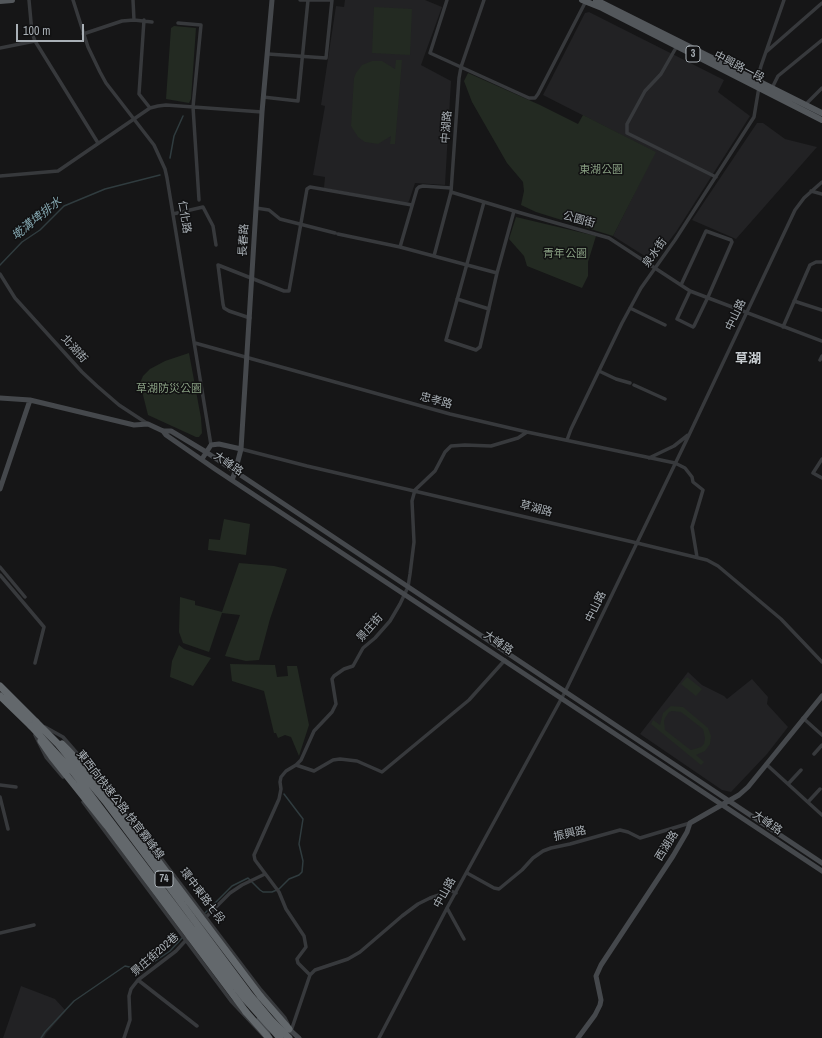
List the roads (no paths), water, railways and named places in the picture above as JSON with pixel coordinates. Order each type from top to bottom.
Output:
[{"type":"highway","name":"東西向快速公路 快官霧峰線","points":[[0,685],[74,773],[245,999],[280,1038]]},
{"type":"highway","name":"東西向快速公路 快官霧峰線","points":[[0,697],[58,744],[105,801],[254,1000],[289,1038]]},
{"type":"highway","points":[[34,724],[69,750],[114,802],[261,997],[290,1030]]},
{"type":"highway","points":[[34,724],[52,757],[107,826],[246,1012],[268,1038]]},
{"type":"main road","points":[[0,1],[12,0]]},
{"type":"main road","name":"中興路一段","points":[[585,0],[772,88],[804,107],[822,120]]},
{"type":"main road","name":"中興路一段","points":[[596,0],[759,89],[822,113]]},
{"type":"street","points":[[29,0],[32,32],[35,41],[98,143]]},
{"type":"street","name":"仁化路","points":[[73,0],[83,34],[94,62],[103,78],[154,144],[162,160],[167,178],[211,445]]},
{"type":"street","points":[[133,0],[134,20]]},
{"type":"street","name":"長春路","points":[[232,480],[241,449],[263,97],[272,0]]},
{"type":"street","points":[[268,54],[326,58],[332,0],[300,0]]},
{"type":"street","points":[[263,97],[298,101],[308,0]]},
{"type":"street","points":[[447,0],[430,53],[529,98],[534,98],[541,88],[585,0]]},
{"type":"street","name":"中湖路","points":[[434,256],[451,190],[461,67],[482,0]]},
{"type":"street","points":[[757,81],[784,0]]},
{"type":"street","points":[[766,52],[822,3]]},
{"type":"street","points":[[83,34],[122,21],[144,20],[152,22]]},
{"type":"street","points":[[144,20],[139,94],[150,108]]},
{"type":"street","points":[[178,23],[201,25],[194,107],[200,201],[213,226],[216,245]]},
{"type":"street","points":[[772,88],[778,76],[822,40]]},
{"type":"street","points":[[0,48],[35,41]]},
{"type":"street","points":[[678,44],[661,74],[645,92],[627,124],[627,133],[716,177]]},
{"type":"street","name":"泉水街","points":[[567,440],[570,429],[641,288],[675,240],[754,117],[759,89],[757,81]]},
{"type":"street","points":[[804,107],[822,88]]},
{"type":"street","points":[[0,176],[58,171],[150,108],[166,105],[262,112]]},
{"type":"street","name":"中山路","points":[[379,1038],[447,908],[565,692],[689,435],[795,210],[811,191],[822,182]]},
{"type":"street","name":"公園街","points":[[400,247],[415,192],[421,186],[451,190],[484,202],[609,238],[690,291],[822,341]]},
{"type":"street","points":[[250,318],[224,308],[218,265],[284,291],[289,290],[306,189],[310,188],[412,206]]},
{"type":"street","points":[[811,191],[822,194]]},
{"type":"street","points":[[484,202],[446,340],[476,350],[480,347],[497,273],[514,211]]},
{"type":"street","points":[[173,214],[203,207]]},
{"type":"street","points":[[256,208],[269,210],[280,219],[400,247],[497,273]]},
{"type":"street","points":[[681,285],[706,231],[731,240],[732,242],[708,297],[693,327],[677,319],[681,307],[690,291]]},
{"type":"street","points":[[783,327],[810,265],[816,262],[822,262]]},
{"type":"street","name":"北湖街","points":[[0,274],[7,287],[24,308],[92,381],[119,405],[148,424]]},
{"type":"street","points":[[457,299],[489,309]]},
{"type":"street","points":[[794,301],[822,310]]},
{"type":"street","points":[[630,308],[665,325]]},
{"type":"street","name":"忠孝路","points":[[195,343],[450,414],[527,432],[675,463]]},
{"type":"street","points":[[599,371],[665,399]]},
{"type":"street","name":"大峰路","points":[[0,398],[30,400],[134,425],[141,426],[148,424],[163,431],[166,435],[232,480],[822,871]]},
{"type":"street","points":[[0,489],[30,400]]},
{"type":"street","name":"大峰路","points":[[163,431],[171,431],[206,452],[822,863]]},
{"type":"street","points":[[414,490],[435,471],[445,452],[451,446],[491,446],[518,438],[527,432]]},
{"type":"street","points":[[649,458],[674,446],[689,435]]},
{"type":"street","name":"草湖路","points":[[211,445],[219,444],[241,449],[697,557],[718,566],[781,618],[822,662]]},
{"type":"street","points":[[202,459],[211,445]]},
{"type":"street","points":[[822,459],[813,473],[822,478]]},
{"type":"street","points":[[675,463],[685,468],[692,477],[693,482],[703,490],[692,527],[697,557]]},
{"type":"street","name":"景庄街","points":[[310,975],[298,963],[297,959],[306,947],[304,936],[286,909],[279,892],[255,860],[254,855],[279,799],[281,789],[280,782],[282,777],[286,771],[301,760],[314,732],[332,712],[336,704],[332,679],[344,669],[353,666],[363,648],[375,638],[390,621],[408,586],[414,542],[412,501],[414,490]]},
{"type":"street","points":[[0,567],[25,597]]},
{"type":"street","points":[[0,575],[44,627],[35,662]]},
{"type":"street","points":[[296,765],[314,771],[333,760],[340,759],[357,761],[382,772],[469,700],[505,660]]},
{"type":"street","name":"環中東路七段","points":[[0,685],[44,727],[82,769],[107,800],[259,1003],[283,1028],[290,1030],[300,1038]]},
{"type":"street","name":"西湖路","points":[[578,1038],[595,1015],[600,1005],[601,1000],[596,976],[601,965],[673,856],[687,832],[690,823],[739,795],[748,787],[822,696]]},
{"type":"street","points":[[0,697],[30,727],[46,757],[90,810],[231,1001],[262,1035],[268,1038]]},
{"type":"street","points":[[804,718],[822,735]]},
{"type":"street","name":"環中東路七段","points":[[44,727],[63,737],[114,796],[261,990],[285,1018],[290,1030]]},
{"type":"street","points":[[35,735],[72,775],[97,806],[264,1025],[268,1038]]},
{"type":"street","points":[[814,754],[822,745]]},
{"type":"street","points":[[766,764],[822,815]]},
{"type":"street","points":[[788,784],[801,770]]},
{"type":"street","points":[[0,785],[16,787]]},
{"type":"street","points":[[808,802],[820,789]]},
{"type":"street","points":[[90,810],[114,796]]},
{"type":"street","points":[[0,797],[8,829]]},
{"type":"street","name":"振興路","points":[[467,873],[494,888],[499,888],[522,870],[533,858],[551,848],[620,830],[640,838],[690,823]]},
{"type":"street","name":"景庄街202巷","points":[[124,1038],[130,1020],[129,996],[131,989],[138,980],[176,951],[198,923],[206,918],[230,893],[242,885],[265,874]]},
{"type":"street","points":[[285,1038],[290,1030],[310,975],[315,970],[348,959],[360,952],[418,904],[451,891],[456,893]]},
{"type":"street","points":[[447,908],[464,939]]},
{"type":"street","points":[[0,933],[34,925]]},
{"type":"street","points":[[138,980],[197,1026]]},
{"type":"waterway","name":"墘溝埤排水","points":[[170,158],[174,136],[183,116]]},
{"type":"waterway","name":"墘溝埤排水","points":[[0,265],[22,242],[40,230],[64,206],[105,189],[160,175]]},
{"type":"waterway","points":[[205,913],[232,886],[248,878],[263,892],[272,892],[279,889],[289,879],[299,875],[302,872],[303,861],[299,844],[303,819],[284,794]]},
{"type":"waterway","points":[[41,1038],[74,1001],[125,966],[142,970],[170,951],[183,937]]},
{"type":"district","name":"草湖","points":[[748,360]]},
{"type":"park label","name":"東湖公園","points":[[601,170]]},
{"type":"park label","name":"青年公園","points":[[565,254]]},
{"type":"park label","name":"草湖防災公園","points":[[169,389]]}]
